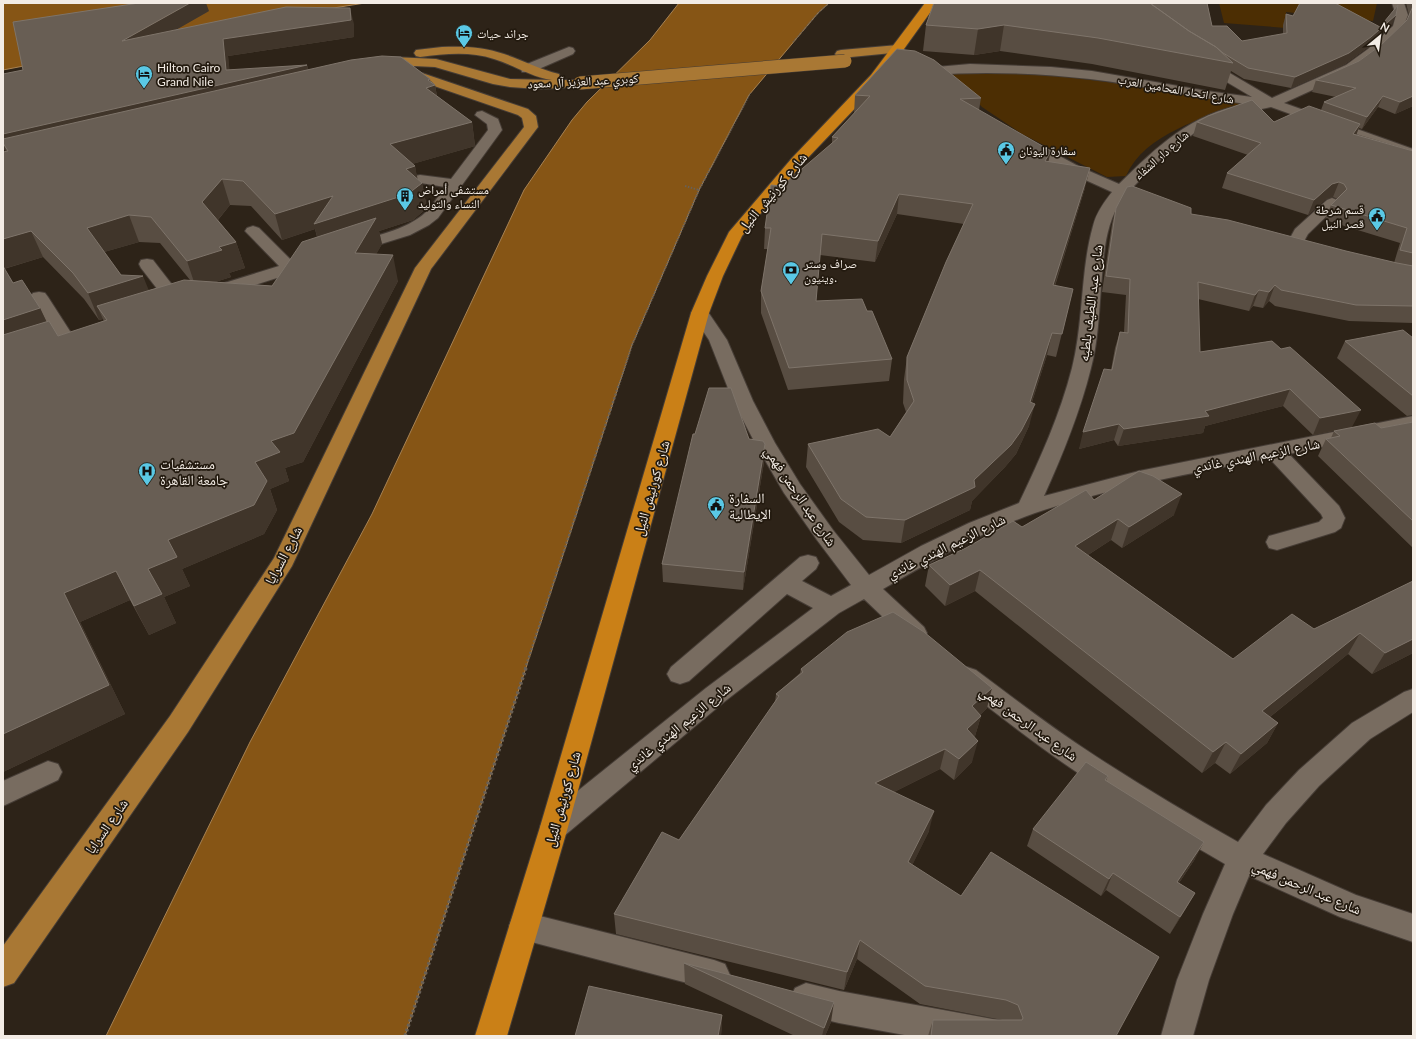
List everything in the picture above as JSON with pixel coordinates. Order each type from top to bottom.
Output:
[{"type":"highway","name":"شارع كورنيش النيل","points":[[491,1036],[554,827],[700,313],[715,276],[735,235],[797,161],[856,100],[908,62],[931,3]]},
{"type":"main road","name":"كوبري عبد العزيز آل سعود","points":[[384,64],[436,51],[464,51],[488,54],[509,60],[527,70],[546,76],[580,80]]},
{"type":"main road","points":[[422,62],[422,58],[424,56],[436,51]]},
{"type":"main road","name":"كوبري عبد العزيز آل سعود","points":[[384,64],[422,62],[449,66],[498,81],[538,85],[843,57],[908,62]]},
{"type":"main road","name":"شارع السرايا","points":[[3,972],[179,724],[284,560],[352,414],[423,268],[531,127],[530,116],[522,112],[384,64]]},
{"type":"main road","points":[[498,81],[517,77],[527,70]]},
{"type":"street","points":[[1398,3],[1402,15],[1413,22]]},
{"type":"street","name":"شارع دار الشفاء","points":[[1122,190],[1158,154],[1192,128],[1214,118],[1240,109],[1272,103],[1350,68],[1372,52],[1398,27],[1402,15]]},
{"type":"street","points":[[527,70],[569,51]]},
{"type":"street","points":[[1194,57],[1272,103]]},
{"type":"street","points":[[908,62],[948,83]]},
{"type":"street","name":"شارع اتحاد المحامين العرب","points":[[908,62],[970,68],[1051,71],[1092,75],[1222,97],[1272,103],[1413,154]]},
{"type":"street","points":[[147,264],[171,306],[416,226],[432,216],[495,130],[493,122],[482,115]]},
{"type":"street","points":[[1012,134],[1041,152],[1075,170],[1148,201]]},
{"type":"street","points":[[420,179],[455,184]]},
{"type":"street","name":"شارع عبد اللطيف بلطيه","points":[[1027,508],[1051,458],[1069,411],[1082,367],[1089,327],[1096,250],[1101,225],[1110,205],[1122,190]]},
{"type":"street","points":[[1292,248],[1301,232],[1332,203]]},
{"type":"street","points":[[253,231],[290,268]]},
{"type":"street","points":[[39,297],[66,339]]},
{"type":"street","name":"شارع عبد الرحمن فهمي","points":[[700,313],[718,340],[743,401],[765,443],[792,488],[825,535],[865,586],[942,656],[1022,719],[1087,765],[1161,812],[1242,859],[1351,907],[1413,928]]},
{"type":"street","name":"شارع الزعيم الهندي غاندي","points":[[554,827],[715,695],[831,607],[865,586],[977,528],[1027,508],[1081,492],[1139,478],[1275,452],[1413,422]]},
{"type":"street","points":[[1275,452],[1332,511],[1334,518],[1333,523],[1327,527],[1277,542]]},
{"type":"street","points":[[680,674],[808,563]]},
{"type":"street","points":[[786,582],[831,607]]},
{"type":"street","points":[[1177,1036],[1193,980],[1218,914],[1242,859],[1276,814],[1309,778],[1361,731],[1413,699]]},
{"type":"street","points":[[3,794],[48,772]]},
{"type":"street","points":[[524,926],[739,982]]},
{"type":"street","points":[[778,992],[839,1007],[998,1036]]},
{"type":"path","points":[[788,48],[818,13],[829,3]]},
{"type":"path","points":[[405,1036],[632,345],[699,190],[749,94],[754,89]]},
{"type":"path","points":[[685,186],[699,190]]},
{"type":"shaded area","points":[[3,3],[365,3],[283,16],[3,70]]},
{"type":"shaded area","points":[[679,3],[829,3],[818,13],[749,95],[699,190],[632,345],[405,1036],[106,1036],[250,742],[372,514],[524,190],[572,120],[587,102],[650,40]]},
{"type":"shaded area","points":[[1219,3],[1377,3],[1373,21],[1286,12],[1286,28],[1224,23]]},
{"type":"shaded area","points":[[1026,72],[1139,86],[1244,104],[1194,121],[1177,129],[1161,138],[1147,149],[1135,161],[1126,176],[1107,177],[1022,134],[982,107],[951,73]]},
{"type":"building","points":[[139,3],[190,3],[122,41],[286,7],[350,8],[351,20],[223,39],[226,70],[307,65],[3,134],[3,74],[23,70],[13,22]]},
{"type":"building","points":[[934,3],[1150,3],[1189,31],[1216,47],[1233,63],[1098,38],[1004,25],[978,29],[926,25]]},
{"type":"building","points":[[1152,3],[1207,3],[1212,26],[1227,26],[1242,41],[1287,33],[1286,14],[1293,16],[1300,3],[1335,3],[1380,27],[1398,5],[1396,15],[1371,37],[1349,53],[1295,77],[1248,68],[1189,31],[1152,5]]},
{"type":"building","points":[[1413,6],[1413,96],[1400,102],[1383,96],[1367,117],[1324,102],[1356,88],[1316,80],[1359,61],[1381,45],[1407,20]]},
{"type":"building","points":[[897,49],[915,51],[934,60],[981,98],[960,99],[1051,151],[1045,161],[1090,168],[1053,285],[1073,289],[1062,334],[1052,333],[1030,402],[1035,404],[1021,431],[1011,445],[974,480],[975,487],[905,520],[866,517],[841,499],[808,444],[878,429],[890,437],[914,401],[907,380],[907,357],[946,262],[973,204],[899,194],[878,241],[822,234],[816,301],[862,299],[867,311],[872,311],[892,359],[789,368],[761,291],[771,228],[765,228],[771,185],[782,186],[838,138],[832,137],[870,96],[855,95]]},
{"type":"building","points":[[382,56],[401,57],[430,79],[428,80],[435,85],[426,88],[472,122],[390,144],[415,166],[406,169],[422,183],[408,194],[314,224],[333,196],[275,214],[243,181],[222,179],[202,202],[236,242],[219,247],[222,250],[187,261],[151,217],[129,215],[87,228],[121,275],[143,276],[88,293],[73,273],[31,231],[3,239],[3,152],[8,151],[3,143],[3,139],[351,60]]},
{"type":"building","points":[[1252,100],[1274,122],[1309,106],[1360,124],[1353,134],[1413,151],[1413,253],[1400,250],[1407,228],[1331,205],[1347,189],[1344,184],[1339,182],[1332,184],[1314,200],[1227,173],[1261,143],[1197,122],[1208,116]]},
{"type":"building","points":[[1132,186],[1191,208],[1191,214],[1228,220],[1346,251],[1413,266],[1413,306],[1356,305],[1281,290],[1275,285],[1269,292],[1259,290],[1255,295],[1198,282],[1200,352],[1272,341],[1281,349],[1290,347],[1361,410],[1320,418],[1290,389],[1205,411],[1209,416],[1124,429],[1119,424],[1083,432],[1104,369],[1112,370],[1120,332],[1128,333],[1130,279],[1106,276],[1116,208],[1127,187]]},
{"type":"building","points":[[376,218],[355,253],[393,255],[294,433],[271,441],[280,452],[255,462],[267,481],[254,505],[168,540],[177,557],[148,569],[162,594],[134,606],[116,571],[64,593],[109,685],[3,734],[3,335],[49,321],[58,336],[107,320],[97,306],[184,280],[272,286],[302,242]]},
{"type":"building","points":[[3,266],[13,283],[22,280],[40,308],[3,320]]},
{"type":"building","points":[[1403,330],[1413,338],[1413,396],[1345,341]]},
{"type":"building","name":"السفارة الإيطالية","points":[[709,388],[731,388],[749,439],[763,441],[765,444],[744,572],[662,564],[693,434],[695,434]]},
{"type":"building","points":[[1413,422],[1413,521],[1326,439],[1340,436],[1334,431],[1375,423],[1381,428]]},
{"type":"building","points":[[1139,471],[1153,476],[1182,494],[1129,527],[1118,519],[1075,546],[1233,659],[1292,614],[1314,629],[1413,581],[1413,639],[1385,653],[1360,633],[1262,711],[1278,723],[1241,754],[1226,742],[1213,752],[980,570],[950,585],[929,565],[966,548],[1013,521],[1022,527],[1086,490],[1094,500]]},
{"type":"building","points":[[893,612],[924,632],[992,688],[972,706],[981,716],[967,729],[978,741],[959,759],[945,749],[875,783],[934,811],[908,862],[961,896],[991,852],[1159,957],[1116,1036],[931,1036],[933,1020],[1022,1020],[1023,1018],[1018,1005],[1006,1000],[925,986],[860,940],[847,972],[614,914],[662,832],[679,840],[779,696],[776,694],[803,672],[801,669],[847,632]]},
{"type":"building","points":[[1086,762],[1108,776],[1105,780],[1204,842],[1177,882],[1195,893],[1180,917],[1113,873],[1109,879],[1033,829]]},
{"type":"building","points":[[684,963],[834,1002],[824,1028]]},
{"type":"building","points":[[589,986],[722,1015],[718,1036],[575,1036]]},
{"type":"place","name":"جراند حيات","points":[[464,48]]},
{"type":"place","name":"Hilton Cairo Grand Nile","points":[[144,89]]},
{"type":"place","name":"سفارة اليونان","points":[[1006,165]]},
{"type":"place","name":"مستشفى أمراض النساء والتوليد","points":[[405,211]]},
{"type":"place","name":"قسم شرطة قصر النيل","points":[[1377,231]]},
{"type":"place","name":"صراف وستر وينيون.","points":[[791,285]]},
{"type":"place","name":"مستشفيات جامعة القاهرة","points":[[147,486]]},
{"type":"place","name":"السفارة الإيطالية","points":[[716,520]]}]
